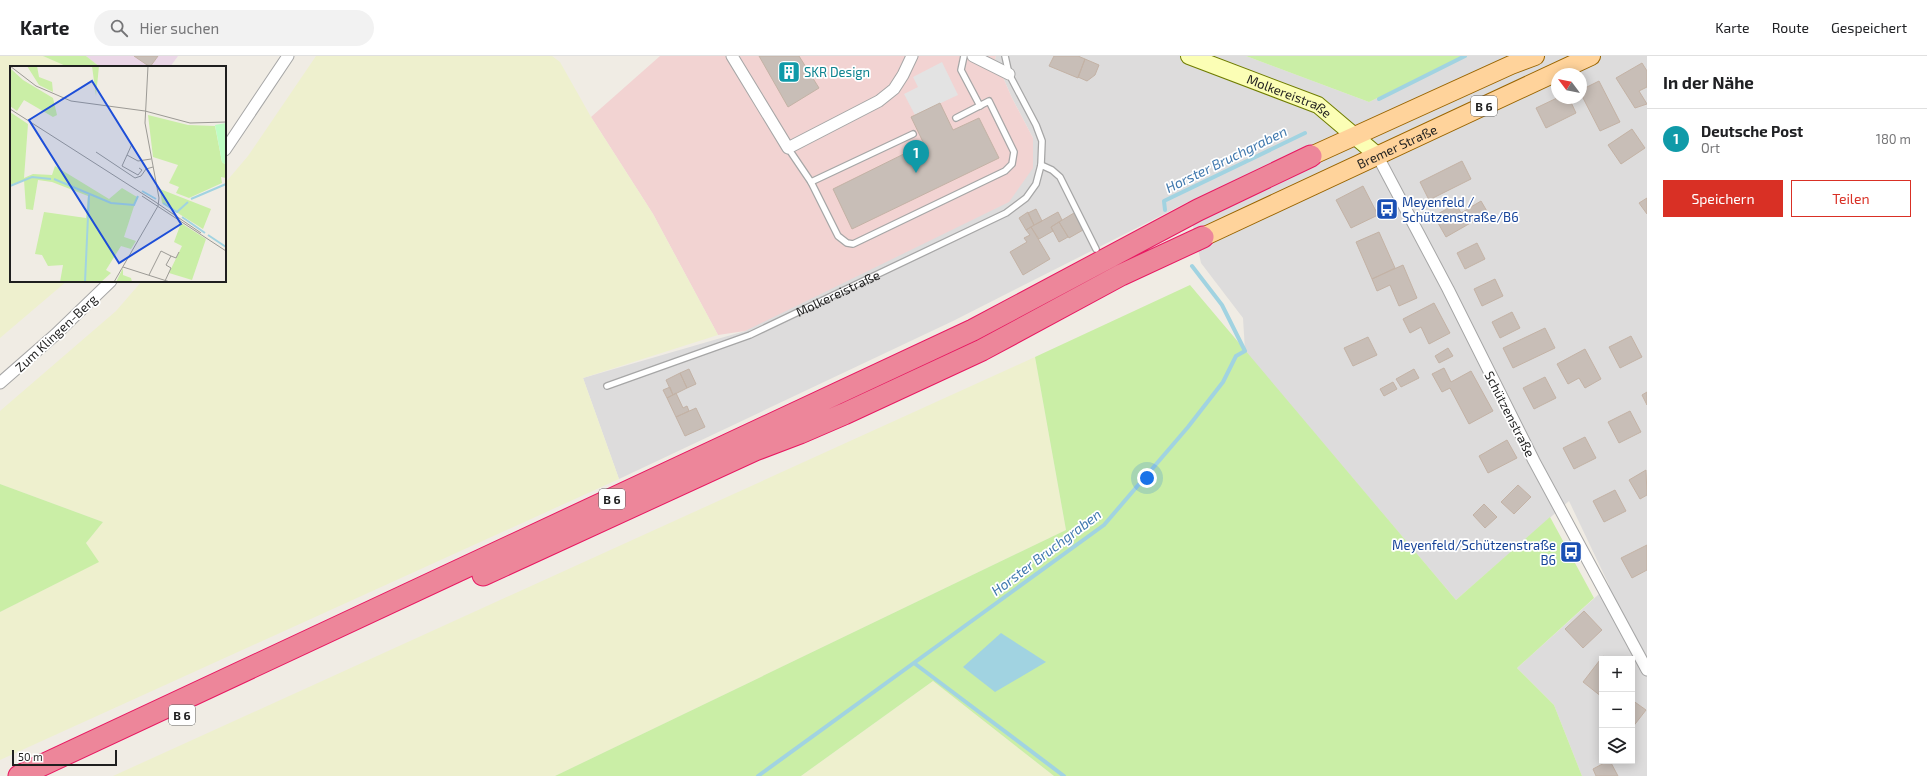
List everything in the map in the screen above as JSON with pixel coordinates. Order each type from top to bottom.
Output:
[{"type":"highway","name":"Bremer Straße","points":[[19,776],[973,330],[1198,210],[1311,156]]},
{"type":"highway","name":"B 6","points":[[52,776],[755,450],[851,411],[982,350],[1121,275],[1203,237]]},
{"type":"main road","name":"Bremer Straße","points":[[1311,156],[1511,65],[1535,56]]},
{"type":"main road","name":"Bremer Straße","points":[[1203,237],[1591,56]]},
{"type":"street","points":[[226,149],[288,56]]},
{"type":"street","points":[[732,56],[788,148],[879,101],[897,84],[912,56]]},
{"type":"street","points":[[974,56],[1009,74]]},
{"type":"street","name":"Molkereistraße","points":[[1189,56],[1318,105],[1378,155]]},
{"type":"street","name":"Schützenstraße","points":[[1378,155],[1448,289],[1534,461],[1647,670]]},
{"type":"street","name":"Zum Klingen-Berg","points":[[0,384],[55,335],[110,282]]},
{"type":"lane","points":[[964,56],[961,70],[980,106]]},
{"type":"lane","name":"Molkereistraße","points":[[607,386],[750,335],[1006,213],[1026,198],[1036,184],[1041,165],[1042,141],[1036,125],[1009,74],[1006,56]]},
{"type":"lane","points":[[788,148],[811,182],[838,236],[847,243],[853,244],[1005,171],[1012,164],[1014,152],[990,102],[956,118]]},
{"type":"lane","points":[[811,182],[912,134]]},
{"type":"lane","points":[[1041,165],[1052,170],[1060,177],[1096,249]]},
{"type":"shaded area","points":[[86,56],[178,56],[171,66],[99,66]]},
{"type":"shaded area","points":[[660,56],[996,56],[995,59],[1012,98],[1033,138],[1033,168],[1009,202],[745,331],[718,335],[653,214],[591,117]]},
{"type":"shaded area","points":[[996,56],[1246,56],[1369,102],[1465,56],[1647,56],[1647,776],[1582,776],[1554,705],[1517,668],[1609,585],[1569,501],[1456,600],[1245,351],[1243,318],[1201,263],[1188,202],[953,321],[619,479],[583,378],[745,331],[1033,138],[1012,98],[995,59]]},
{"type":"shaded area","points":[[942,62],[958,95],[915,115],[904,94],[918,87],[913,77]]},
{"type":"green space","points":[[0,56],[43,56],[66,66],[10,66],[10,282],[66,282],[0,338]]},
{"type":"green space","points":[[43,56],[86,56],[99,66],[66,66]]},
{"type":"green space","points":[[316,56],[552,56],[560,62],[591,117],[653,214],[718,335],[583,378],[619,479],[0,760],[0,612],[98,562],[86,543],[103,522],[0,484],[0,411],[116,311],[141,282],[226,282],[226,182],[248,156]]},
{"type":"green space","points":[[1246,56],[1465,56],[1369,102]]},
{"type":"green space","points":[[1190,285],[1456,600],[1550,517],[1594,598],[1517,668],[1554,705],[1582,776],[1054,776],[933,681],[801,776],[555,776],[1066,530],[1035,357]]},
{"type":"green space","points":[[1035,357],[1066,530],[555,776],[113,776]]},
{"type":"green space","points":[[0,484],[103,522],[86,543],[99,562],[0,612]]},
{"type":"green space","points":[[933,681],[1054,776],[801,776]]},
{"type":"water","points":[[1001,633],[1046,662],[995,692],[963,667]]},
{"type":"building","points":[[134,56],[158,56],[151,66]]},
{"type":"building","name":"SKR Design","points":[[759,56],[799,56],[819,88],[788,107]]},
{"type":"building","points":[[1054,56],[1078,56],[1085,59],[1078,78],[1049,66]]},
{"type":"building","points":[[1085,59],[1099,65],[1095,75],[1087,81],[1078,77]]},
{"type":"building","points":[[1642,63],[1647,71],[1647,87],[1639,91],[1647,104],[1635,108],[1616,78]]},
{"type":"building","points":[[1599,81],[1620,122],[1600,131],[1586,104],[1587,87]]},
{"type":"building","points":[[1551,101],[1551,104],[1572,104],[1576,113],[1546,128],[1536,108]]},
{"type":"building","points":[[940,103],[953,130],[979,118],[999,158],[852,229],[833,189],[924,144],[911,117]]},
{"type":"building","points":[[1632,129],[1645,148],[1621,164],[1608,145]]},
{"type":"building","points":[[1462,161],[1471,179],[1429,200],[1420,182]]},
{"type":"building","points":[[1363,186],[1378,215],[1351,228],[1336,200]]},
{"type":"building","points":[[1647,198],[1647,214],[1639,203]]},
{"type":"building","points":[[1481,201],[1488,213],[1446,237],[1434,216],[1456,204],[1461,213]]},
{"type":"building","points":[[1036,209],[1042,221],[1034,225],[1028,213]]},
{"type":"building","points":[[1028,212],[1034,225],[1026,230],[1019,218]]},
{"type":"building","points":[[1058,212],[1062,220],[1051,227],[1053,231],[1039,239],[1031,227]]},
{"type":"building","points":[[1074,213],[1083,230],[1069,238],[1059,222]]},
{"type":"building","points":[[1059,222],[1068,237],[1059,242],[1051,227]]},
{"type":"building","points":[[1031,227],[1050,259],[1023,275],[1010,252],[1027,242],[1024,238],[1030,235],[1026,230]]},
{"type":"building","points":[[1379,232],[1395,268],[1372,279],[1356,242]]},
{"type":"building","points":[[1477,243],[1485,259],[1465,269],[1457,253]]},
{"type":"building","points":[[1403,265],[1417,298],[1399,306],[1390,285],[1377,291],[1372,279]]},
{"type":"building","points":[[1495,279],[1503,296],[1482,306],[1474,289]]},
{"type":"building","points":[[1434,303],[1450,333],[1429,344],[1421,327],[1410,333],[1403,319]]},
{"type":"building","points":[[1512,312],[1520,328],[1500,338],[1492,322]]},
{"type":"building","points":[[1545,328],[1555,348],[1513,368],[1503,348]]},
{"type":"building","points":[[1631,336],[1642,357],[1620,368],[1609,347]]},
{"type":"building","points":[[1368,337],[1377,355],[1353,366],[1344,348]]},
{"type":"building","points":[[1448,348],[1453,356],[1439,363],[1435,356]]},
{"type":"building","points":[[1585,349],[1601,379],[1585,388],[1579,378],[1568,384],[1557,364]]},
{"type":"building","points":[[1444,368],[1451,382],[1471,371],[1493,411],[1469,424],[1450,388],[1442,392],[1432,374]]},
{"type":"building","points":[[689,369],[696,384],[687,388],[680,373]]},
{"type":"building","points":[[1414,369],[1419,378],[1401,387],[1396,379]]},
{"type":"building","points":[[680,373],[687,388],[673,395],[666,380]]},
{"type":"building","points":[[1545,377],[1556,398],[1534,409],[1523,388]]},
{"type":"building","points":[[1393,382],[1397,389],[1384,396],[1380,389]]},
{"type":"building","points":[[670,387],[673,395],[667,398],[663,390]]},
{"type":"building","points":[[1647,392],[1647,405],[1642,395]]},
{"type":"building","points":[[676,393],[683,408],[687,406],[689,411],[676,417],[667,398]]},
{"type":"building","points":[[696,408],[705,427],[685,436],[676,417]]},
{"type":"building","points":[[1630,411],[1641,432],[1619,443],[1608,422]]},
{"type":"building","points":[[1585,437],[1596,458],[1574,469],[1563,448]]},
{"type":"building","points":[[1507,440],[1517,458],[1488,473],[1479,456]]},
{"type":"building","points":[[1646,470],[1647,495],[1640,499],[1629,480]]},
{"type":"building","points":[[1518,485],[1531,497],[1514,514],[1501,502]]},
{"type":"building","points":[[1615,490],[1626,511],[1604,522],[1593,501]]},
{"type":"building","points":[[1484,504],[1497,517],[1485,528],[1473,515]]},
{"type":"building","points":[[1647,545],[1647,570],[1632,578],[1621,558]]},
{"type":"building","points":[[1584,611],[1602,630],[1583,648],[1565,629]]},
{"type":"building","points":[[1599,661],[1599,695],[1583,682]]},
{"type":"building","points":[[1635,702],[1646,710],[1635,724]]},
{"type":"building","points":[[1602,764],[1612,764],[1618,776],[1596,776],[1593,769]]},
{"type":"waterway","name":"Horster Bruchgraben","points":[[1379,99],[1465,56]]},
{"type":"waterway","name":"Horster Bruchgraben","points":[[1165,210],[1164,201],[1305,133]]},
{"type":"waterway","name":"Horster Bruchgraben","points":[[758,776],[1104,525],[1188,427],[1223,382],[1236,356],[1245,351],[1222,305],[1192,266]]},
{"type":"waterway","points":[[914,663],[1064,776]]},
{"type":"place","name":"SKR Design","points":[[789,72]]},
{"type":"place","name":"Deutsche Post","points":[[916,173]]},
{"type":"place","name":"Meyenfeld / Schützenstraße/B6","points":[[1387,209]]},
{"type":"place","name":"Meyenfeld/Schützenstraße B6","points":[[1571,552]]}]
